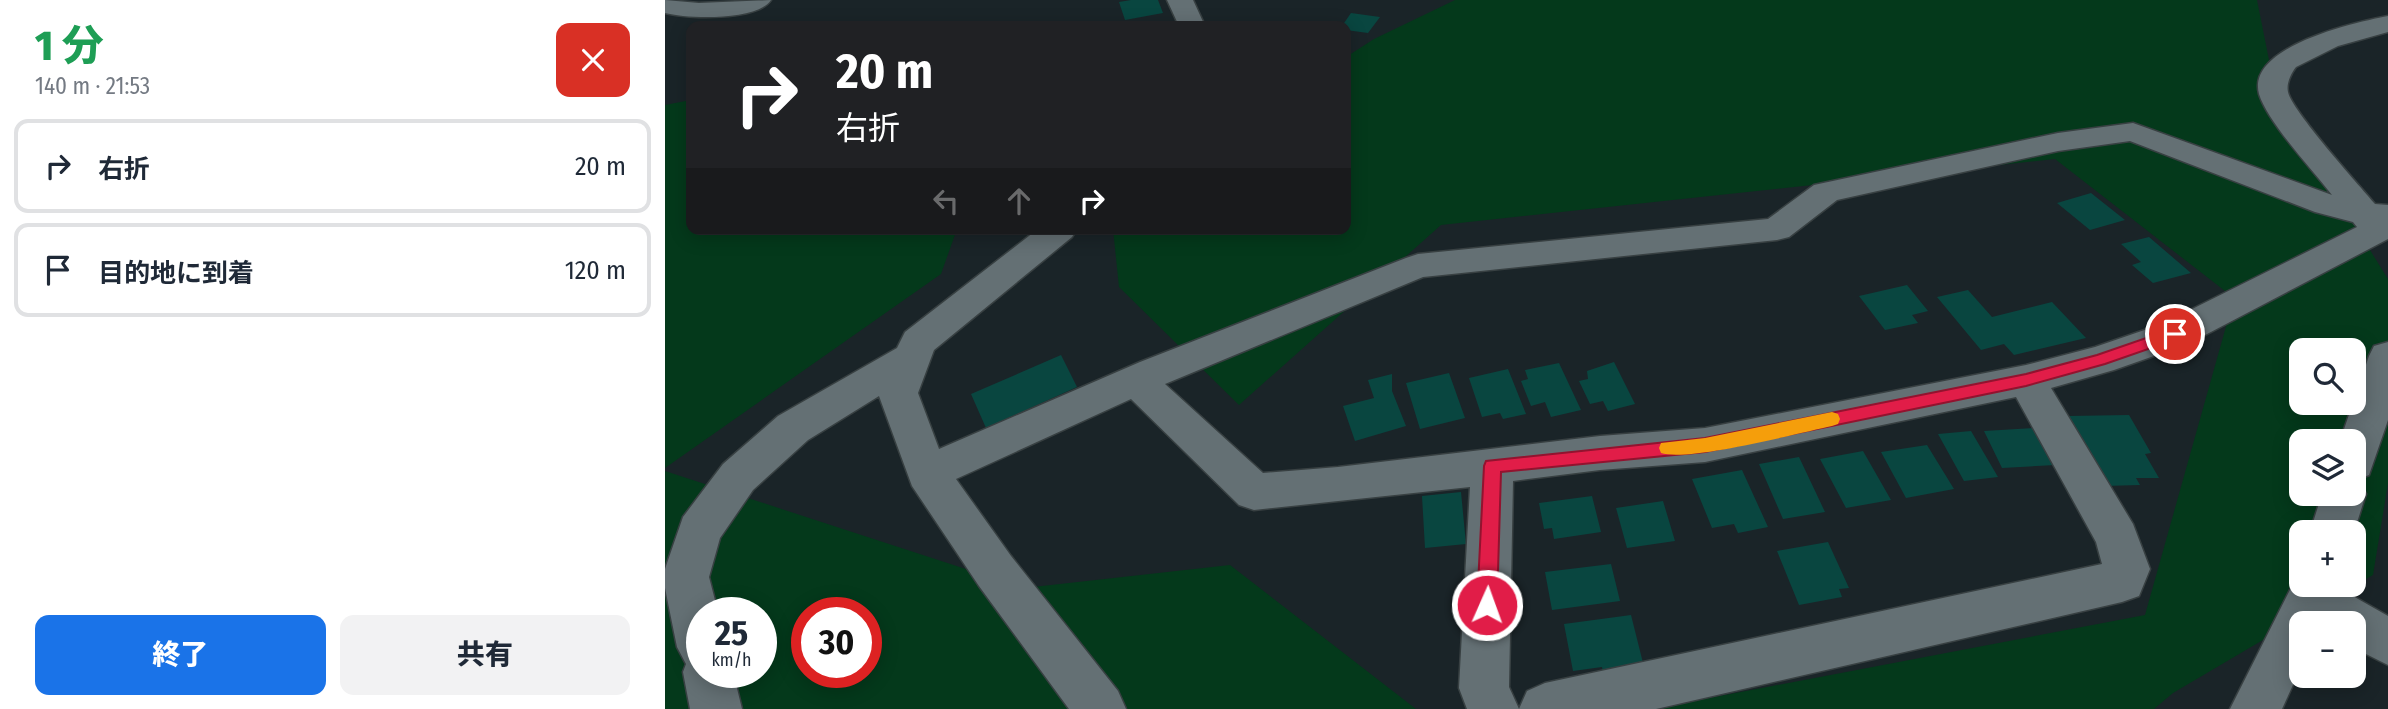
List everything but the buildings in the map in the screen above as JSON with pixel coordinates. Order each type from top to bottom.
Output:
[{"type":"street","points":[[665,4],[676,9],[713,9],[758,0]]},
{"type":"street","points":[[1180,0],[1190,21]]},
{"type":"street","points":[[2380,229],[2284,113],[2273,92],[2278,71],[2297,54],[2335,39],[2388,24]]},
{"type":"street","points":[[927,473],[1136,380],[1418,266],[1777,229],[1826,192],[2058,142],[2133,132],[2327,205],[2380,229]]},
{"type":"street","points":[[1136,380],[1254,492],[1705,445],[2026,380],[2100,360],[2175,334],[2287,279],[2380,229]]},
{"type":"street","points":[[1052,235],[918,342],[898,393],[927,473],[995,571],[1100,709]]},
{"type":"street","points":[[2365,429],[2388,356]]},
{"type":"street","points":[[690,597],[686,578],[699,531],[738,477],[793,428],[912,358]]},
{"type":"street","points":[[1545,709],[2122,581],[2127,569],[2117,538],[2026,380]]},
{"type":"street","points":[[1492,466],[1484,688],[1493,709]]},
{"type":"street","points":[[2256,709],[2310,597]]},
{"type":"street","points":[[2322,597],[2388,642]]},
{"type":"street","points":[[711,688],[716,709]]},
{"type":"green space","points":[[1455,0],[2257,0],[2269,60],[2355,226],[2388,279],[2388,483],[2373,575],[2366,579],[2366,520],[2289,520],[2289,597],[2336,597],[2312,611],[2289,611],[2289,625],[2173,693],[2154,709],[1652,709],[2145,615],[2234,298],[2055,159],[1441,225],[1239,405],[1119,287],[1114,235],[1351,235],[1351,54],[1374,39]]},
{"type":"green space","points":[[686,101],[686,235],[955,235],[941,274],[665,468],[665,105]]},
{"type":"green space","points":[[665,471],[1024,588],[1230,565],[1416,709],[665,709]]},
{"type":"slow traffic","points":[[1667,448],[1705,445],[1832,419]]},
{"type":"route","points":[[1487,605],[1492,466],[1600,453],[1705,445],[2026,380],[2100,360],[2175,334]]}]
